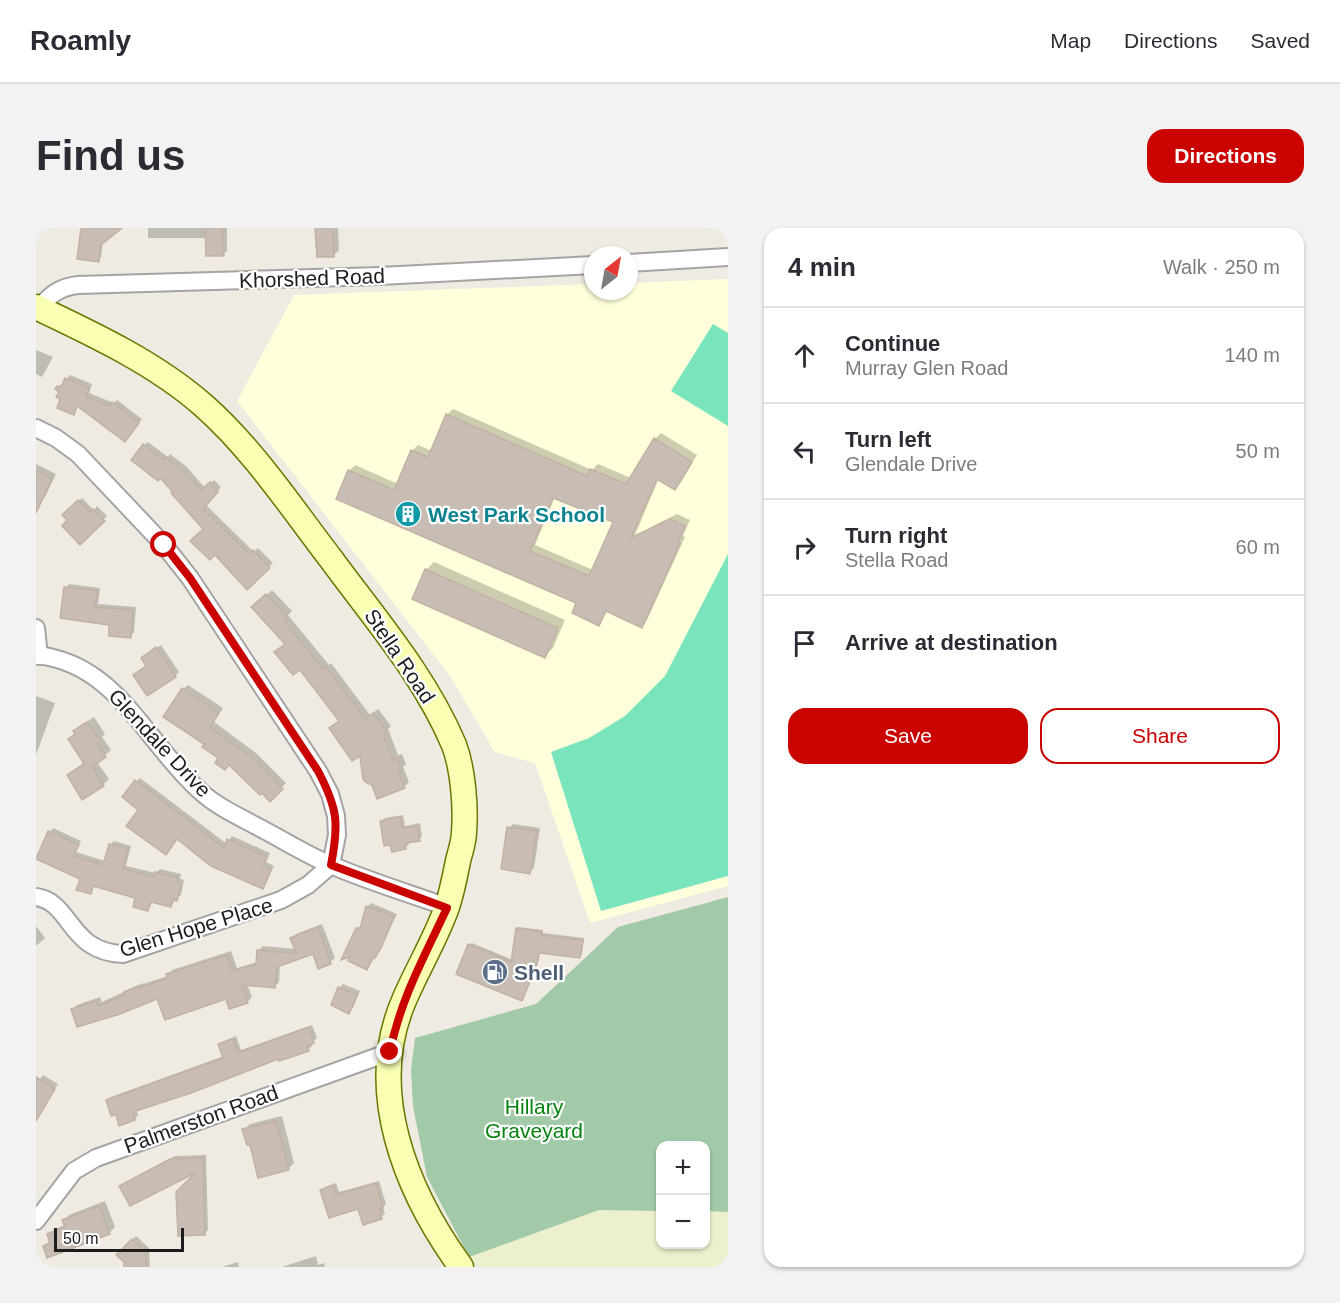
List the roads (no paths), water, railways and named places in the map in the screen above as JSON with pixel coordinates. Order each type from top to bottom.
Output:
[{"type":"main road","name":"Stella Road","points":[[38,308],[146,364],[202,404],[226,427],[275,486],[419,676],[455,748],[463,789],[464,834],[447,908],[395,1023],[387,1080],[391,1118],[407,1171],[431,1220],[461,1267]]},
{"type":"street","points":[[638,262],[728,257]]},
{"type":"street","name":"Khorshed Road","points":[[38,308],[56,291],[78,285],[380,276],[584,265]]},
{"type":"street","points":[[36,428],[56,438],[84,461],[164,545],[190,578],[318,771],[330,794],[336,816],[337,835],[331,865]]},
{"type":"street","points":[[36,628],[37,655]]},
{"type":"street","name":"Glendale Drive","points":[[37,655],[75,664],[94,675],[116,694],[166,755],[201,792],[247,821],[331,865],[447,908]]},
{"type":"street","name":"Glen Hope Place","points":[[36,897],[52,903],[86,942],[110,953],[123,954],[281,900],[308,885],[331,865]]},
{"type":"street","name":"Palmerston Road","points":[[36,1221],[74,1171],[96,1158],[390,1052]]},
{"type":"place","name":"West Park School","points":[[408,514]]},
{"type":"place","name":"Shell","points":[[495,972]]},
{"type":"park label","name":"Hillary Graveyard","points":[[534,1118]]}]
